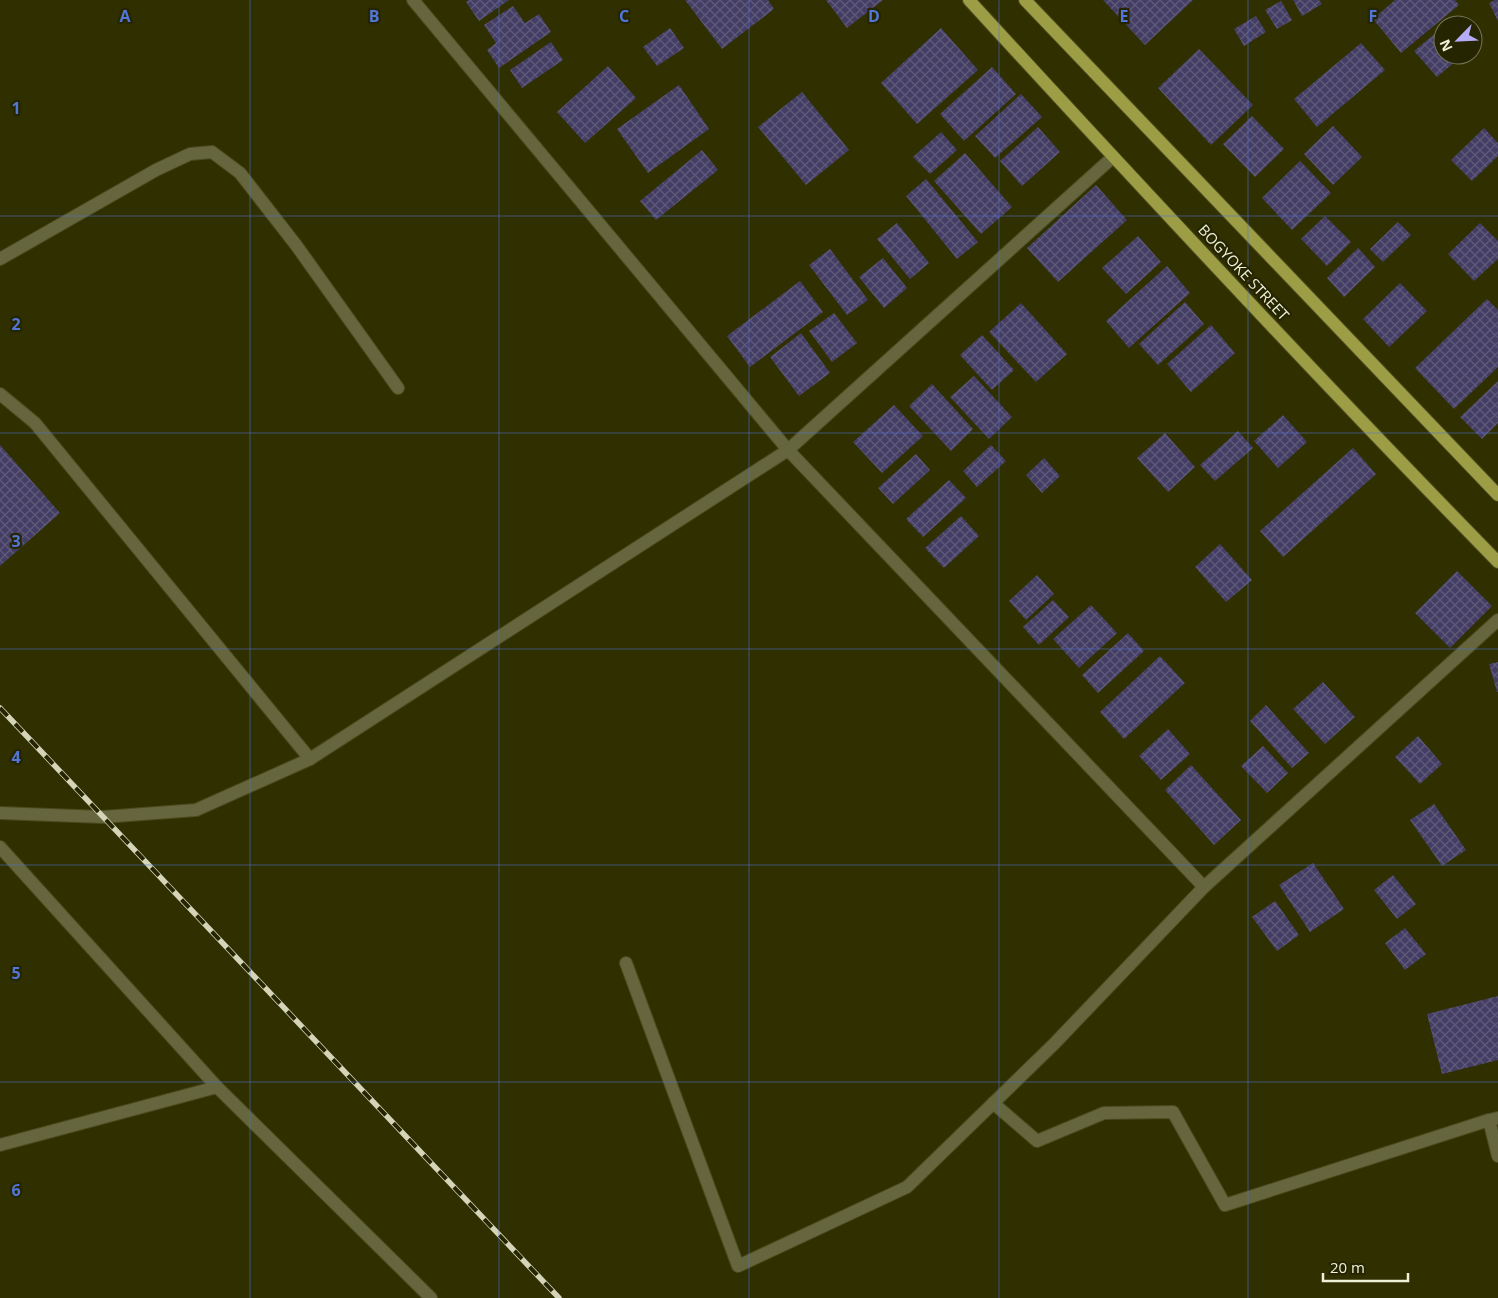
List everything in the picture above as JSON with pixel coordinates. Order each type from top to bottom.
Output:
[{"type":"main road","name":"BOGYOKE STREET","points":[[969,0],[1113,157],[1431,494],[1498,562]]},
{"type":"main road","name":"BOGYOKE STREET","points":[[1024,0],[1498,495]]},
{"type":"street","points":[[413,0],[788,450],[1204,886]]},
{"type":"street","points":[[0,259],[156,170],[190,154],[212,152],[240,173],[296,245],[398,388]]},
{"type":"street","points":[[0,813],[103,817],[196,810],[310,759],[788,450],[1113,157]]},
{"type":"street","points":[[0,394],[35,423],[310,759]]},
{"type":"street","points":[[626,963],[738,1266],[907,1187],[1054,1044],[1204,886],[1498,620]]},
{"type":"street","points":[[0,848],[217,1087],[431,1298]]},
{"type":"street","points":[[0,1146],[217,1087]]},
{"type":"street","points":[[993,1103],[1037,1141],[1104,1113],[1173,1112],[1225,1205],[1493,1119],[1498,1156]]},
{"type":"building","points":[[469,0],[509,0],[479,21],[466,2]]},
{"type":"building","points":[[685,0],[768,0],[774,9],[722,49]]},
{"type":"building","points":[[826,0],[883,0],[847,28]]},
{"type":"building","points":[[1103,0],[1193,0],[1145,45]]},
{"type":"building","points":[[1293,0],[1319,0],[1322,4],[1302,16]]},
{"type":"building","points":[[1395,0],[1455,0],[1459,5],[1447,15],[1433,15],[1433,27],[1401,53],[1373,19]]},
{"type":"building","points":[[1498,0],[1498,21],[1489,3]]},
{"type":"building","points":[[1281,1],[1292,20],[1277,29],[1265,10]]},
{"type":"building","points":[[513,6],[525,23],[539,14],[551,32],[499,68],[487,50],[496,43],[484,25]]},
{"type":"building","points":[[1256,16],[1266,32],[1244,46],[1234,29]]},
{"type":"building","points":[[670,28],[684,48],[657,66],[643,47]]},
{"type":"building","points":[[941,28],[978,70],[917,124],[881,83]]},
{"type":"building","points":[[1433,35],[1433,65],[1451,65],[1437,77],[1414,51]]},
{"type":"building","points":[[551,42],[563,60],[522,88],[510,70]]},
{"type":"building","points":[[1361,43],[1385,70],[1317,127],[1294,99]]},
{"type":"building","points":[[1199,49],[1253,105],[1211,145],[1158,88]]},
{"type":"building","points":[[608,66],[636,98],[585,143],[557,112]]},
{"type":"building","points":[[992,67],[1016,94],[964,141],[940,114]]},
{"type":"building","points":[[679,85],[709,129],[648,173],[617,129]]},
{"type":"building","points":[[802,92],[849,150],[806,185],[758,127]]},
{"type":"building","points":[[1021,94],[1042,117],[995,158],[975,136]]},
{"type":"building","points":[[1252,116],[1284,149],[1255,177],[1223,144]]},
{"type":"building","points":[[1333,126],[1362,157],[1333,185],[1304,154]]},
{"type":"building","points":[[1038,127],[1060,152],[1022,186],[1000,161]]},
{"type":"building","points":[[1484,128],[1498,143],[1498,156],[1472,181],[1451,160]]},
{"type":"building","points":[[941,132],[957,150],[930,174],[913,157]]},
{"type":"building","points":[[702,150],[718,170],[656,220],[640,201]]},
{"type":"building","points":[[965,153],[1012,207],[981,234],[934,181]]},
{"type":"building","points":[[1300,161],[1331,193],[1292,230],[1262,198]]},
{"type":"building","points":[[926,179],[978,242],[957,259],[906,196]]},
{"type":"building","points":[[1096,185],[1127,220],[1058,282],[1027,248]]},
{"type":"building","points":[[1325,216],[1351,242],[1327,266],[1301,239]]},
{"type":"building","points":[[1398,222],[1411,235],[1383,262],[1370,249]]},
{"type":"building","points":[[897,223],[929,263],[910,279],[877,239]]},
{"type":"building","points":[[1480,223],[1498,241],[1498,259],[1474,281],[1448,254]]},
{"type":"building","points":[[1138,236],[1161,262],[1126,294],[1102,268]]},
{"type":"building","points":[[1358,248],[1375,267],[1344,297],[1327,278]]},
{"type":"building","points":[[830,249],[868,300],[847,315],[809,265]]},
{"type":"building","points":[[883,258],[907,288],[884,308],[859,277]]},
{"type":"building","points":[[1167,266],[1190,293],[1129,348],[1106,321]]},
{"type":"building","points":[[800,281],[823,312],[750,367],[727,336]]},
{"type":"building","points":[[1400,283],[1427,311],[1389,347],[1363,319]]},
{"type":"building","points":[[1487,299],[1498,310],[1498,367],[1454,409],[1415,368]]},
{"type":"building","points":[[1185,302],[1204,324],[1158,365],[1139,344]]},
{"type":"building","points":[[1021,303],[1067,354],[1036,382],[989,332]]},
{"type":"building","points":[[834,313],[857,343],[832,362],[809,331]]},
{"type":"building","points":[[1211,325],[1235,353],[1191,392],[1167,364]]},
{"type":"building","points":[[801,333],[830,373],[799,396],[770,357]]},
{"type":"building","points":[[982,335],[1014,370],[992,390],[960,355]]},
{"type":"building","points":[[974,376],[1012,417],[989,439],[950,397]]},
{"type":"building","points":[[1498,381],[1498,423],[1482,439],[1460,417]]},
{"type":"building","points":[[932,384],[973,429],[951,451],[909,406]]},
{"type":"building","points":[[894,405],[923,436],[882,473],[853,442]]},
{"type":"building","points":[[1283,415],[1307,442],[1278,468],[1254,441]]},
{"type":"building","points":[[1238,431],[1253,448],[1215,481],[1200,465]]},
{"type":"building","points":[[1165,433],[1195,467],[1168,492],[1137,458]]},
{"type":"building","points":[[0,445],[60,513],[0,566]]},
{"type":"building","points":[[991,445],[1006,461],[977,487],[963,471]]},
{"type":"building","points":[[1353,448],[1376,474],[1283,557],[1260,531]]},
{"type":"building","points":[[916,454],[930,470],[893,504],[878,488]]},
{"type":"building","points":[[1044,458],[1060,476],[1042,493],[1026,475]]},
{"type":"building","points":[[949,480],[966,498],[923,537],[906,519]]},
{"type":"building","points":[[961,516],[979,536],[944,568],[925,548]]},
{"type":"building","points":[[1220,544],[1252,580],[1226,602],[1195,567]]},
{"type":"building","points":[[1457,571],[1492,606],[1450,648],[1415,613]]},
{"type":"building","points":[[1037,575],[1054,594],[1026,620],[1009,601]]},
{"type":"building","points":[[1053,600],[1069,617],[1039,645],[1023,627]]},
{"type":"building","points":[[1091,605],[1117,633],[1079,668],[1053,639]]},
{"type":"building","points":[[1128,633],[1144,651],[1098,693],[1082,675]]},
{"type":"building","points":[[1160,656],[1185,683],[1124,739],[1100,712]]},
{"type":"building","points":[[1498,662],[1498,692],[1497,692],[1489,664]]},
{"type":"building","points":[[1323,682],[1355,717],[1325,744],[1293,709]]},
{"type":"building","points":[[1266,705],[1309,753],[1292,768],[1250,721]]},
{"type":"building","points":[[1168,729],[1190,754],[1161,780],[1139,756]]},
{"type":"building","points":[[1418,736],[1442,764],[1420,784],[1395,757]]},
{"type":"building","points":[[1263,746],[1288,773],[1267,793],[1241,766]]},
{"type":"building","points":[[1191,765],[1241,820],[1214,845],[1165,790]]},
{"type":"building","points":[[1434,804],[1466,850],[1442,866],[1410,820]]},
{"type":"building","points":[[1313,863],[1344,909],[1310,932],[1279,885]]},
{"type":"building","points":[[1393,875],[1416,904],[1397,919],[1374,890]]},
{"type":"building","points":[[1275,901],[1299,935],[1277,951],[1252,917]]},
{"type":"building","points":[[1405,928],[1426,954],[1405,970],[1385,943]]},
{"type":"building","points":[[1498,996],[1498,1060],[1442,1074],[1427,1014]]},
{"type":"railway","points":[[0,708],[559,1298]]}]
